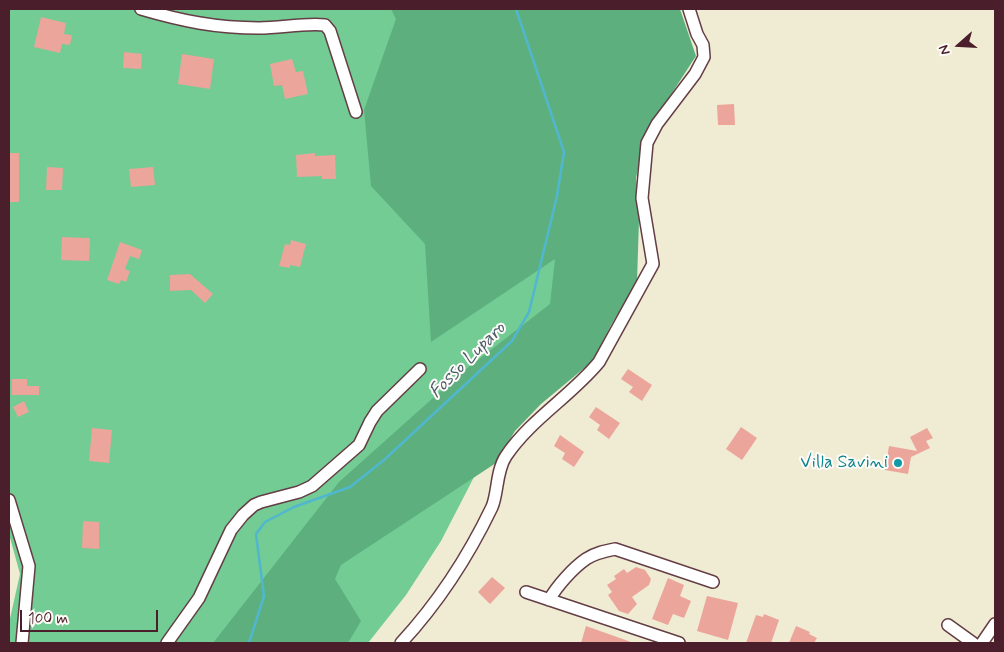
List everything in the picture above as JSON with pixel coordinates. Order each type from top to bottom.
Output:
[{"type":"street","points":[[141,9],[184,21],[220,27],[261,28],[311,24],[325,25],[330,31],[356,112]]},
{"type":"street","points":[[401,643],[422,620],[461,566],[493,505],[496,486],[505,458],[536,420],[590,373],[599,362],[652,264],[642,198],[647,143],[657,124],[695,74],[704,57],[703,45],[697,34],[689,9]]},
{"type":"street","points":[[168,643],[199,598],[231,530],[243,515],[254,505],[261,502],[299,492],[312,486],[359,445],[377,411],[420,369]]},
{"type":"street","points":[[9,500],[29,566],[22,643]]},
{"type":"street","points":[[549,600],[555,590],[585,559],[599,552],[615,549],[713,582]]},
{"type":"street","points":[[526,592],[661,641],[679,643]]},
{"type":"street","points":[[982,643],[995,624]]},
{"type":"street","points":[[948,625],[973,643]]},
{"type":"green space","points":[[9,9],[657,9],[614,189],[489,448],[441,541],[406,595],[368,643],[9,643],[9,623],[20,574],[9,534]]},
{"type":"green space","points":[[391,9],[680,9],[696,56],[646,133],[636,178],[639,220],[637,282],[611,325],[594,360],[541,404],[515,431],[496,463],[341,565],[335,579],[361,621],[348,643],[213,643],[339,482],[461,373],[550,304],[555,259],[431,342],[425,244],[371,186],[364,110],[396,19]]},
{"type":"building","points":[[41,17],[66,23],[64,34],[72,35],[70,45],[62,44],[60,53],[34,47]]},
{"type":"building","points":[[124,52],[142,54],[141,69],[123,68]]},
{"type":"building","points":[[182,54],[214,59],[210,89],[178,84]]},
{"type":"building","points":[[292,59],[296,72],[303,71],[308,94],[285,99],[282,85],[274,86],[270,64]]},
{"type":"building","points":[[734,104],[735,125],[718,125],[717,105]]},
{"type":"building","points":[[9,153],[19,153],[19,202],[9,202]]},
{"type":"building","points":[[315,153],[315,156],[335,155],[336,179],[322,179],[322,176],[297,177],[296,155]]},
{"type":"building","points":[[47,167],[63,168],[62,190],[46,190]]},
{"type":"building","points":[[153,167],[155,185],[131,187],[129,169]]},
{"type":"building","points":[[62,237],[90,238],[89,261],[61,260]]},
{"type":"building","points":[[291,240],[306,244],[300,267],[290,265],[290,268],[279,266],[285,244],[290,245]]},
{"type":"building","points":[[120,242],[142,250],[139,259],[130,256],[125,269],[130,271],[126,282],[121,280],[119,284],[107,280]]},
{"type":"building","points":[[190,274],[213,294],[205,303],[191,290],[170,291],[170,275]]},
{"type":"building","points":[[628,369],[652,385],[642,401],[629,392],[633,387],[621,379]]},
{"type":"building","points":[[12,379],[27,379],[27,386],[39,386],[39,395],[12,395]]},
{"type":"building","points":[[24,401],[29,412],[18,417],[13,407]]},
{"type":"building","points":[[596,407],[620,423],[609,439],[597,430],[600,425],[589,417]]},
{"type":"building","points":[[741,427],[757,438],[742,460],[726,449]]},
{"type":"building","points":[[92,428],[112,430],[109,463],[89,461]]},
{"type":"building","points":[[927,428],[933,438],[926,441],[930,448],[911,457],[908,474],[885,470],[889,446],[917,451],[910,437]]},
{"type":"building","points":[[560,435],[584,452],[574,467],[562,459],[565,453],[554,446]]},
{"type":"building","points":[[83,521],[99,522],[99,549],[82,548]]},
{"type":"building","points":[[636,567],[645,570],[651,579],[649,585],[632,597],[637,604],[628,614],[619,611],[608,595],[612,592],[607,585],[616,579],[614,576],[624,569],[627,573]]},
{"type":"building","points":[[492,577],[505,588],[490,604],[478,592]]},
{"type":"building","points":[[668,578],[684,585],[680,596],[691,601],[684,618],[673,614],[668,625],[652,619]]},
{"type":"building","points":[[707,596],[738,603],[728,640],[697,631]]},
{"type":"building","points":[[764,614],[779,620],[771,643],[746,643],[756,615],[763,617]]},
{"type":"building","points":[[586,626],[631,642],[631,643],[581,643]]},
{"type":"building","points":[[796,626],[810,632],[809,634],[817,638],[814,643],[789,643]]},
{"type":"waterway","name":"Fosso Luparo","points":[[249,643],[264,596],[256,534],[265,522],[294,507],[350,487],[384,460],[512,341],[529,312],[557,196],[564,152],[516,9]]},
{"type":"place","name":"Villa Savini","points":[[898,463]]}]
